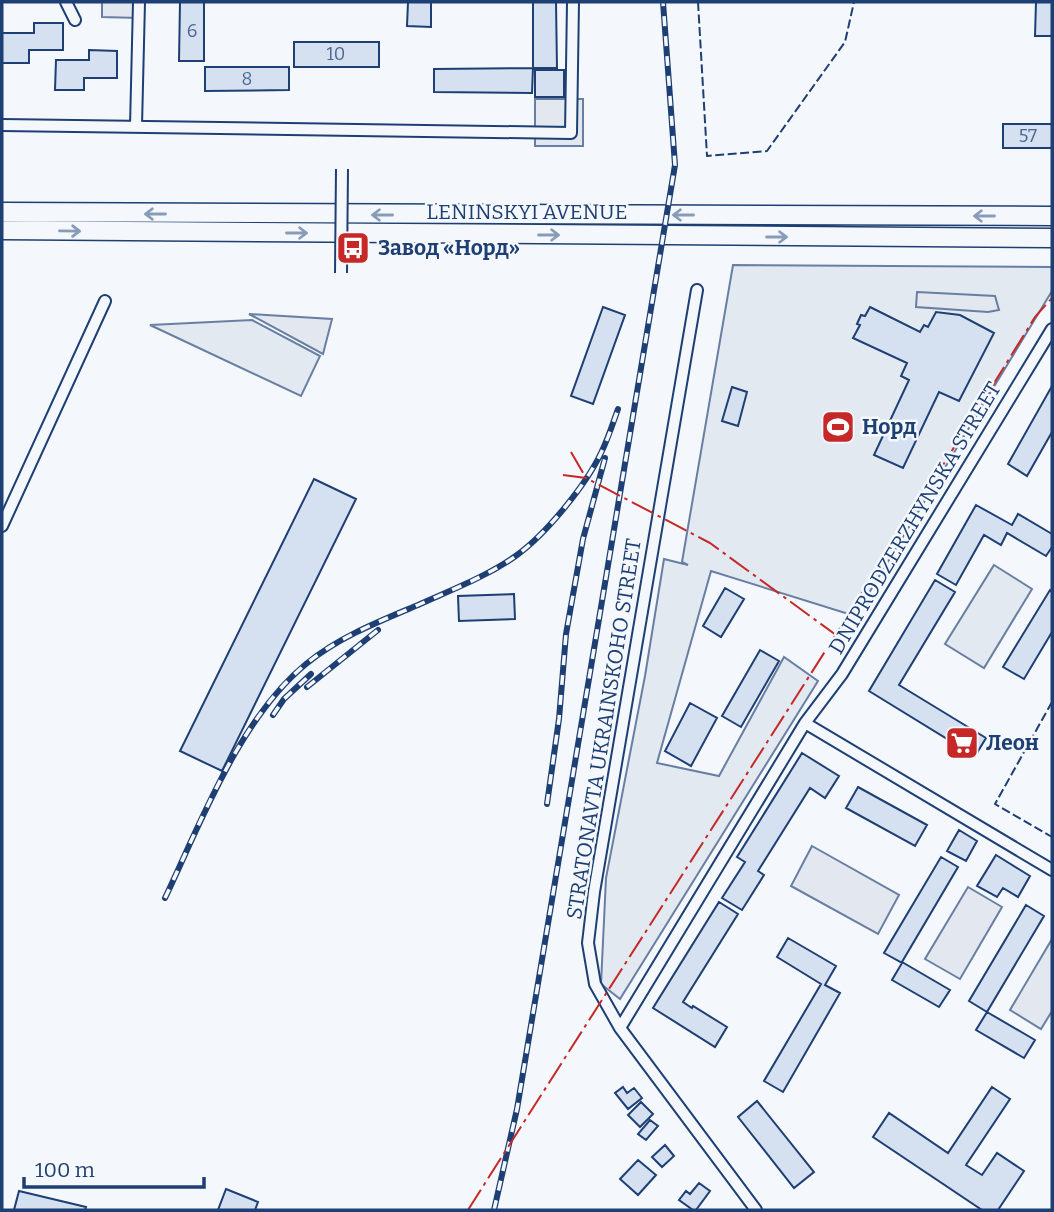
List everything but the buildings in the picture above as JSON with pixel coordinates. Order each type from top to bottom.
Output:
[{"type":"main road","name":"LENINSKYI AVENUE","points":[[2,212],[1052,216]]},
{"type":"main road","name":"LENINSKYI AVENUE","points":[[2,230],[1052,238]]},
{"type":"street","points":[[66,2],[75,20]]},
{"type":"street","points":[[136,126],[139,2]]},
{"type":"street","points":[[2,125],[571,134],[573,2]]},
{"type":"street","points":[[341,273],[342,169]]},
{"type":"street","name":"STRATONAVTA UKRAINSKOHO STREET","points":[[697,290],[594,892],[588,943],[595,984],[620,1028],[756,1210]]},
{"type":"street","points":[[2,526],[105,301]]},
{"type":"street","name":"DNIPRODZERZHYNSKA STREET","points":[[620,1028],[805,723],[842,674],[1052,329]]},
{"type":"street","points":[[805,723],[1052,870]]},
{"type":"shaded area","points":[[102,2],[139,2],[139,18],[102,17]]},
{"type":"shaded area","points":[[535,99],[583,99],[583,146],[535,146]]},
{"type":"shaded area","name":"Норд","points":[[733,265],[1052,267],[1052,291],[855,616],[711,571],[657,763],[719,776],[784,657],[818,681],[620,999],[601,984],[606,878],[645,676],[664,559],[688,565],[682,562]]},
{"type":"shaded area","points":[[917,292],[995,296],[999,310],[988,312],[916,307]]},
{"type":"shaded area","points":[[249,314],[332,319],[323,354]]},
{"type":"shaded area","points":[[252,320],[320,356],[301,396],[150,325]]},
{"type":"shaded area","points":[[994,565],[1032,589],[984,668],[945,644]]},
{"type":"shaded area","points":[[812,846],[899,895],[878,934],[791,886]]},
{"type":"shaded area","points":[[968,887],[1002,907],[960,979],[925,959]]},
{"type":"shaded area","points":[[1052,939],[1052,1011],[1041,1029],[1010,1010]]},
{"type":"railway","points":[[494,1210],[517,1109],[675,165],[663,2]]},
{"type":"railway","points":[[165,898],[224,773],[261,713],[282,686],[319,654],[346,638],[482,576],[506,563],[528,546],[552,522],[586,479],[604,448],[618,409]]},
{"type":"railway","points":[[547,804],[559,719],[566,634],[583,539],[605,458]]},
{"type":"railway","points":[[307,687],[378,630]]},
{"type":"railway","points":[[273,715],[284,699],[311,674]]},
{"type":"fence","points":[[698,2],[707,156],[767,151],[845,42],[854,2]]},
{"type":"fence","points":[[1052,702],[995,804],[1052,837]]},
{"type":"power","points":[[468,1210],[1035,317],[1052,298]]},
{"type":"power","points":[[571,452],[586,478]]},
{"type":"power","points":[[563,475],[586,478],[710,543],[836,635]]},
{"type":"place","name":"Завод «Норд»","points":[[353,248]]},
{"type":"place","name":"Норд","points":[[838,427]]},
{"type":"place","name":"Леон","points":[[962,743]]}]
